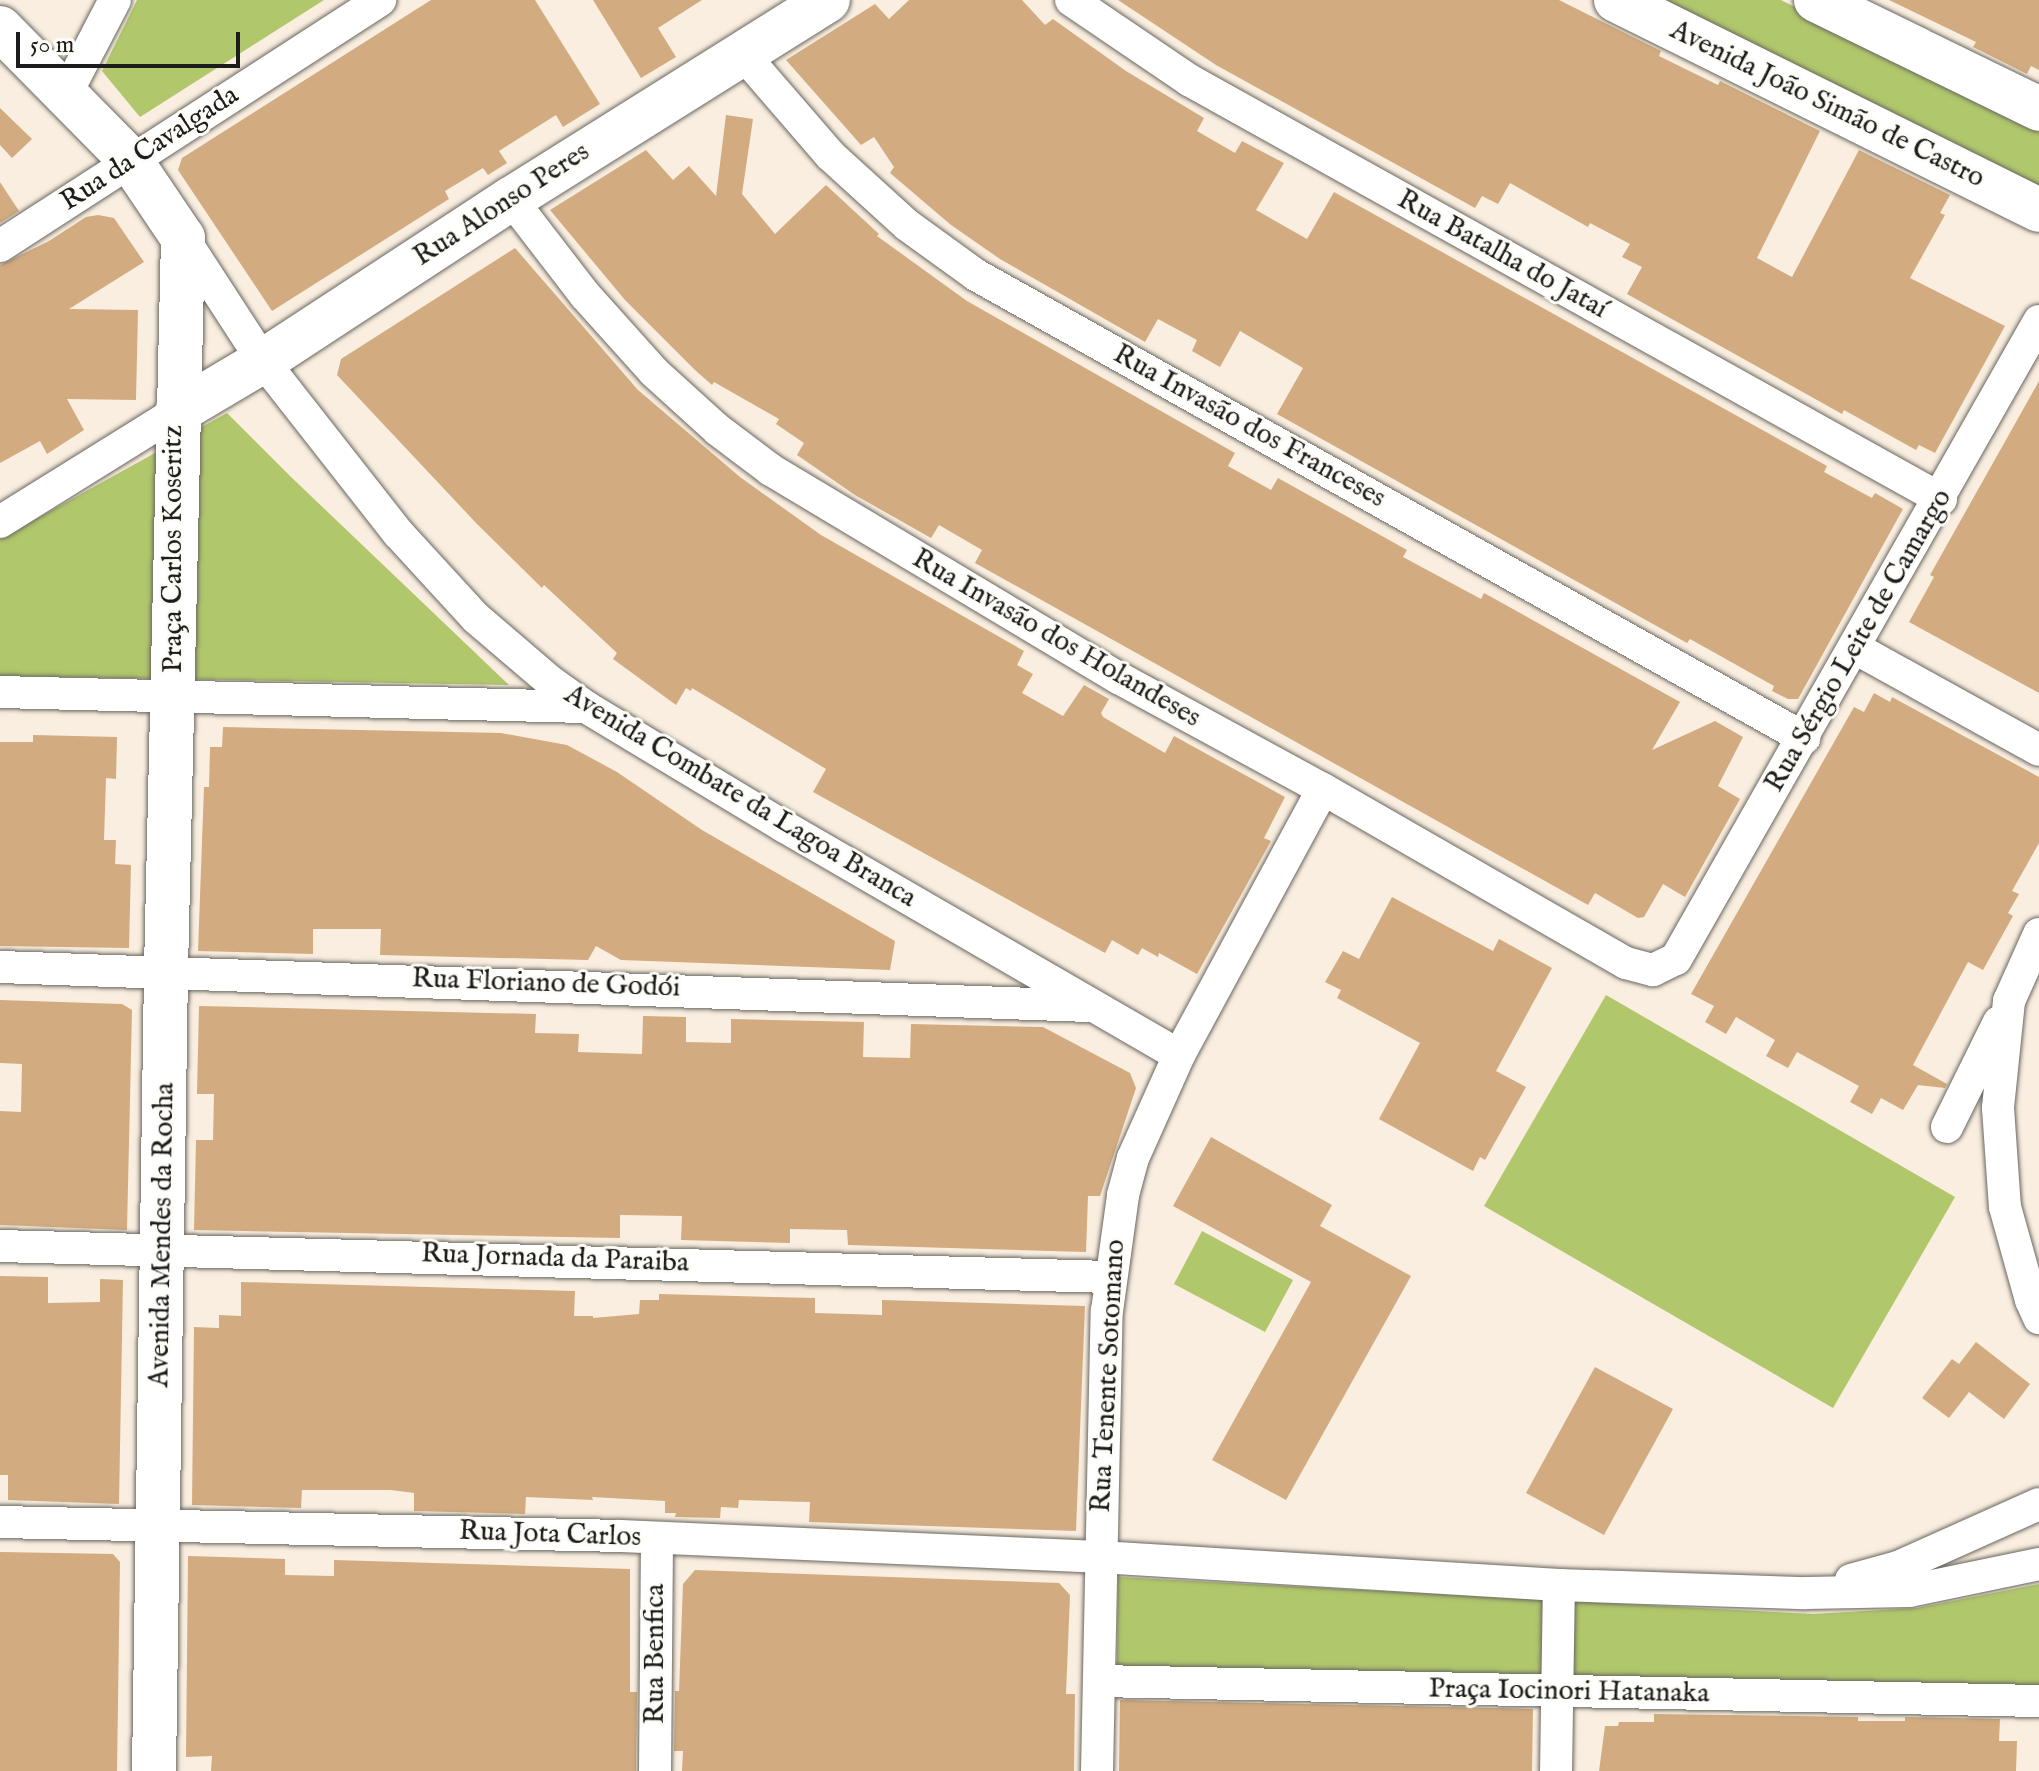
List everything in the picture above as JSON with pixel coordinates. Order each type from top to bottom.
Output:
[{"type":"street","points":[[66,94],[115,0]]},
{"type":"street","name":"Rua da Cavalgada","points":[[0,246],[380,0]]},
{"type":"street","name":"Rua Alonso Peres","points":[[177,412],[263,361],[511,199],[828,0]]},
{"type":"street","name":"Rua Batalha do Jataí","points":[[1071,0],[1189,80],[1941,499]]},
{"type":"street","name":"Avenida João Simão de Castro","points":[[1616,0],[2039,210]]},
{"type":"street","points":[[1829,3],[2039,109]]},
{"type":"street","points":[[0,28],[131,161],[183,238],[177,412]]},
{"type":"street","name":"Rua Invasão dos Franceses","points":[[742,53],[830,155],[907,225],[976,275],[1804,738]]},
{"type":"street","name":"Rua Invasão dos Holandeses","points":[[511,199],[585,295],[654,372],[718,430],[771,470],[1119,678],[1323,789],[1626,963],[1653,970],[1676,959]]},
{"type":"street","name":"Avenida Combate da Lagoa Branca","points":[[183,238],[263,361],[398,533],[476,618],[586,707],[1179,1055]]},
{"type":"street","name":"Rua Sérgio Leite de Camargo","points":[[1676,959],[1941,499],[2039,321]]},
{"type":"street","name":"Praça Carlos Koseritz","points":[[0,522],[177,412]]},
{"type":"street","name":"Praça Carlos Koseritz","points":[[172,699],[177,412]]},
{"type":"street","points":[[1855,648],[2039,750]]},
{"type":"street","name":"Praça Carlos Koseritz","points":[[0,692],[172,699],[586,707]]},
{"type":"street","name":"Avenida Mendes da Rocha","points":[[154,1771],[172,699]]},
{"type":"street","name":"Rua Tenente Sotomano","points":[[1097,1771],[1109,1277],[1123,1195],[1133,1158],[1179,1055],[1323,789]]},
{"type":"street","points":[[1947,1127],[2039,934]]},
{"type":"street","name":"Rua Floriano de Godói","points":[[0,967],[1092,1006]]},
{"type":"street","points":[[2009,1001],[1998,1108],[2005,1207],[2039,1318]]},
{"type":"street","name":"Rua Jornada da Paraiba","points":[[0,1246],[164,1248],[1109,1277]]},
{"type":"street","points":[[1806,1593],[1898,1567],[2039,1504]]},
{"type":"street","name":"Rua Jota Carlos","points":[[0,1522],[657,1538],[1100,1557]]},
{"type":"street","name":"Rua Benfica","points":[[655,1771],[657,1538]]},
{"type":"street","points":[[1100,1557],[1559,1585],[1806,1593],[1909,1591],[2039,1564]]},
{"type":"street","points":[[1556,1771],[1559,1585]]},
{"type":"street","name":"Praça Iocinori Hatanaka","points":[[1099,1681],[1558,1694],[2039,1701]]},
{"type":"green space","points":[[137,0],[324,0],[140,117],[102,71]]},
{"type":"green space","points":[[1652,0],[1781,0],[2039,130],[2039,189]]},
{"type":"green space","points":[[227,413],[509,685],[0,676],[0,539]]},
{"type":"green space","points":[[1606,995],[1955,1197],[1833,1408],[1484,1206]]},
{"type":"green space","points":[[1202,1231],[1293,1280],[1265,1332],[1174,1284]]},
{"type":"green space","points":[[1118,1577],[1813,1614],[1917,1608],[2039,1584],[2039,1688],[1117,1666]]},
{"type":"building","points":[[431,0],[535,0],[600,104],[563,127],[556,115],[499,151],[507,163],[488,175],[483,168],[445,191],[449,199],[272,311],[178,170],[182,158]]},
{"type":"building","points":[[593,0],[702,0],[658,28],[676,57],[641,78]]},
{"type":"building","points":[[909,0],[1022,0],[1045,25],[1053,19],[1126,71],[1204,118],[1197,131],[1235,153],[1242,141],[1284,163],[1256,210],[1307,239],[1334,192],[1827,466],[1824,472],[1872,498],[1875,493],[1903,509],[1798,699],[1788,699],[1772,691],[1774,686],[1690,639],[1687,643],[1277,414],[1303,368],[1240,331],[1220,367],[1192,351],[1197,340],[1158,319],[1145,342],[1000,259],[951,225],[890,173],[894,167],[874,137],[861,145],[786,60],[875,4],[889,19]]},
{"type":"building","points":[[1118,0],[1559,0],[1661,51],[1659,56],[1718,85],[1720,81],[1820,131],[1757,258],[1792,277],[1859,150],[1950,195],[1940,213],[1945,215],[1910,278],[2005,326],[1935,453],[1919,445],[1916,450],[1844,410],[1842,414],[1627,294],[1642,267],[1622,257],[1630,244],[1590,223],[1588,227],[1510,183],[1498,204],[1482,196],[1475,208],[1216,65]]},
{"type":"building","points":[[1889,0],[2039,0],[2039,70],[2031,66],[2027,74],[1973,47],[1976,42]]},
{"type":"building","points":[[0,108],[32,139],[12,158],[0,145]]},
{"type":"building","points":[[726,115],[753,119],[742,194],[775,234],[826,185],[879,234],[877,236],[967,301],[1235,453],[1228,466],[1271,490],[1278,478],[1407,550],[1403,557],[1481,599],[1484,593],[1680,702],[1652,750],[1715,721],[1743,737],[1718,786],[1740,799],[1685,897],[1663,884],[1644,917],[1638,918],[1595,893],[1588,905],[975,563],[982,550],[939,525],[931,538],[855,495],[797,455],[804,443],[776,424],[779,419],[714,382],[712,385],[695,370],[625,300],[550,210],[646,150],[673,180],[689,166],[716,196]]},
{"type":"building","points":[[0,182],[19,211],[0,223]]},
{"type":"building","points":[[98,215],[114,218],[144,262],[69,309],[138,310],[136,400],[67,399],[84,430],[47,454],[40,441],[0,463],[0,265],[49,241],[86,217]]},
{"type":"building","points":[[515,248],[638,390],[740,477],[821,535],[1024,651],[1017,665],[1033,674],[1022,693],[1063,716],[1084,685],[1109,699],[1101,713],[1103,717],[1165,753],[1174,736],[1285,797],[1264,838],[1271,841],[1197,974],[1159,953],[1158,957],[1142,948],[1138,955],[1112,940],[1105,953],[813,792],[826,769],[692,688],[691,691],[686,688],[676,705],[613,659],[617,653],[544,585],[542,588],[477,524],[337,375],[341,359]]},
{"type":"building","points":[[2039,381],[2039,693],[1909,622],[1934,577],[1930,575]]},
{"type":"building","points":[[1874,693],[1890,702],[1892,697],[2039,777],[2039,843],[2012,891],[2019,894],[2008,913],[2013,916],[1983,970],[1968,962],[1913,1065],[1947,1084],[1945,1088],[1918,1085],[1903,1110],[1881,1098],[1872,1114],[1850,1102],[1859,1086],[1797,1052],[1788,1068],[1766,1056],[1775,1040],[1736,1017],[1726,1034],[1705,1022],[1714,1006],[1691,994],[1854,707],[1864,712]]},
{"type":"building","points":[[223,727],[501,733],[567,745],[617,772],[702,830],[895,941],[890,970],[621,960],[596,946],[588,960],[380,955],[381,929],[313,929],[313,954],[198,951],[204,787],[209,787],[210,747],[222,747]]},
{"type":"building","points":[[33,735],[117,737],[116,779],[106,778],[104,840],[116,840],[115,864],[131,865],[129,948],[0,946],[0,742],[33,742]]},
{"type":"building","points":[[1392,897],[1493,951],[1499,939],[1552,968],[1496,1071],[1526,1087],[1485,1160],[1480,1157],[1473,1171],[1379,1119],[1420,1043],[1337,998],[1341,990],[1325,982],[1343,951],[1359,959]]},
{"type":"building","points":[[0,1000],[122,1004],[132,1010],[127,1230],[0,1225],[0,1111],[21,1112],[22,1064],[0,1063]]},
{"type":"building","points":[[199,1006],[536,1014],[535,1033],[579,1034],[578,1052],[642,1054],[643,1016],[686,1017],[686,1042],[731,1043],[731,1019],[864,1022],[863,1057],[910,1058],[911,1024],[1043,1027],[1130,1073],[1136,1088],[1100,1196],[1088,1196],[1086,1252],[848,1245],[847,1230],[790,1229],[790,1243],[681,1240],[682,1216],[620,1215],[620,1238],[194,1230],[196,1140],[213,1140],[214,1094],[197,1094]]},
{"type":"building","points":[[1211,1137],[1332,1205],[1320,1226],[1411,1276],[1286,1500],[1212,1460],[1311,1282],[1173,1206]]},
{"type":"building","points":[[0,1276],[48,1277],[48,1303],[100,1302],[100,1279],[123,1280],[119,1504],[8,1500],[8,1475],[0,1475]]},
{"type":"building","points":[[241,1282],[575,1291],[574,1316],[593,1318],[639,1314],[640,1300],[659,1300],[659,1294],[815,1298],[815,1313],[882,1315],[882,1300],[1085,1306],[1076,1531],[809,1522],[810,1502],[739,1500],[738,1508],[721,1507],[720,1518],[675,1517],[676,1513],[665,1513],[665,1501],[592,1497],[593,1500],[526,1497],[525,1514],[414,1511],[414,1493],[391,1490],[302,1490],[301,1508],[192,1505],[194,1327],[219,1328],[219,1315],[241,1316]]},
{"type":"building","points":[[1976,1342],[2030,1384],[2004,1419],[1969,1392],[1949,1418],[1922,1398],[1952,1359],[1959,1364]]},
{"type":"building","points":[[1595,1367],[1673,1409],[1604,1535],[1526,1493]]},
{"type":"building","points":[[0,1552],[113,1554],[120,1562],[117,1771],[0,1771]]},
{"type":"building","points":[[188,1556],[285,1559],[285,1575],[334,1576],[334,1560],[630,1569],[630,1692],[637,1692],[636,1771],[211,1771],[212,1756],[186,1757]]},
{"type":"building","points":[[695,1570],[1059,1583],[1070,1595],[1066,1694],[1075,1694],[1074,1771],[682,1771],[683,1751],[674,1751],[675,1691],[679,1691],[683,1584]]},
{"type":"building","points":[[1120,1700],[1533,1709],[1532,1771],[1119,1771]]},
{"type":"building","points":[[1654,1714],[1858,1717],[1858,1721],[1905,1721],[1905,1717],[2000,1719],[1999,1741],[2017,1741],[2016,1771],[1599,1771],[1605,1726],[1618,1726],[1619,1722],[1654,1722]]}]
